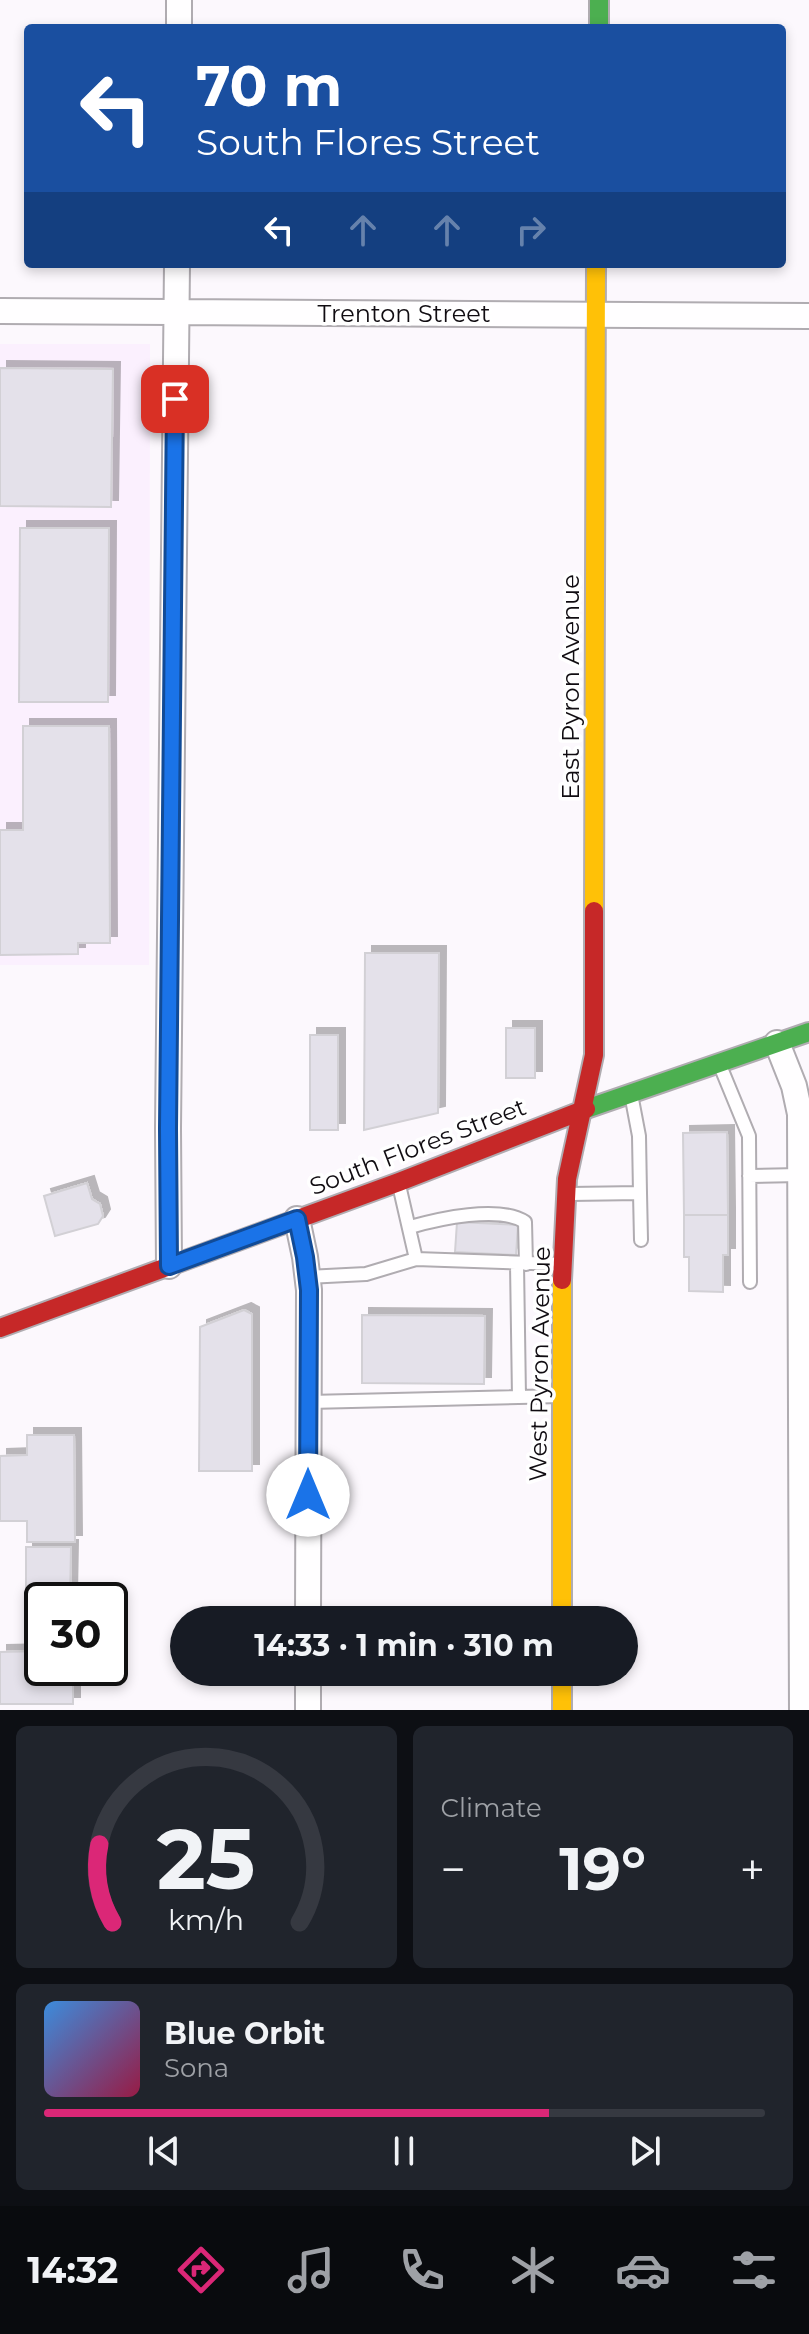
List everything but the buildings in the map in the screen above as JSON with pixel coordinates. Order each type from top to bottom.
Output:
[{"type":"street","points":[[179,0],[179,24]]},
{"type":"street","points":[[599,0],[599,24]]},
{"type":"street","points":[[169,1266],[177,268]]},
{"type":"street","name":"East Pyron Avenue","points":[[582,1110],[594,1055],[596,268]]},
{"type":"street","name":"Trenton Street","points":[[0,311],[809,316]]},
{"type":"street","name":"South Flores Street","points":[[0,1328],[399,1182],[582,1110],[809,1032]]},
{"type":"street","points":[[777,1043],[794,1086],[800,1114],[802,1710]]},
{"type":"street","name":"West Pyron Avenue","points":[[562,1606],[563,1264],[567,1194],[582,1110]]},
{"type":"street","points":[[297,1219],[307,1277],[308,1606]]},
{"type":"street","points":[[308,1686],[308,1710]]},
{"type":"street","points":[[562,1686],[562,1710]]},
{"type":"lane","points":[[719,1063],[749,1136],[750,1282]]},
{"type":"lane","points":[[631,1094],[639,1136],[641,1240]]},
{"type":"lane","points":[[749,1176],[800,1175]]},
{"type":"lane","points":[[399,1182],[416,1259]]},
{"type":"lane","points":[[567,1194],[640,1193]]},
{"type":"lane","points":[[410,1227],[452,1215],[503,1215],[525,1222],[521,1264],[519,1397]]},
{"type":"lane","points":[[307,1277],[366,1274],[416,1259],[563,1264]]},
{"type":"lane","points":[[309,1402],[562,1396]]},
{"type":"shaded area","points":[[0,344],[150,344],[149,965],[0,965]]},
{"type":"traffic: fast","points":[[599,0],[599,24]]},
{"type":"traffic: fast","points":[[586,1109],[809,1032]]},
{"type":"traffic: slow","points":[[594,911],[596,268]]},
{"type":"traffic: slow","points":[[562,1280],[562,1606]]},
{"type":"traffic: slow","points":[[562,1686],[562,1710]]},
{"type":"traffic: jam","points":[[562,1280],[567,1179],[594,1055],[594,911]]},
{"type":"traffic: jam","points":[[0,1328],[399,1182],[586,1109]]},
{"type":"route","points":[[175,399],[169,1266],[297,1219],[309,1290],[308,1495]]}]
